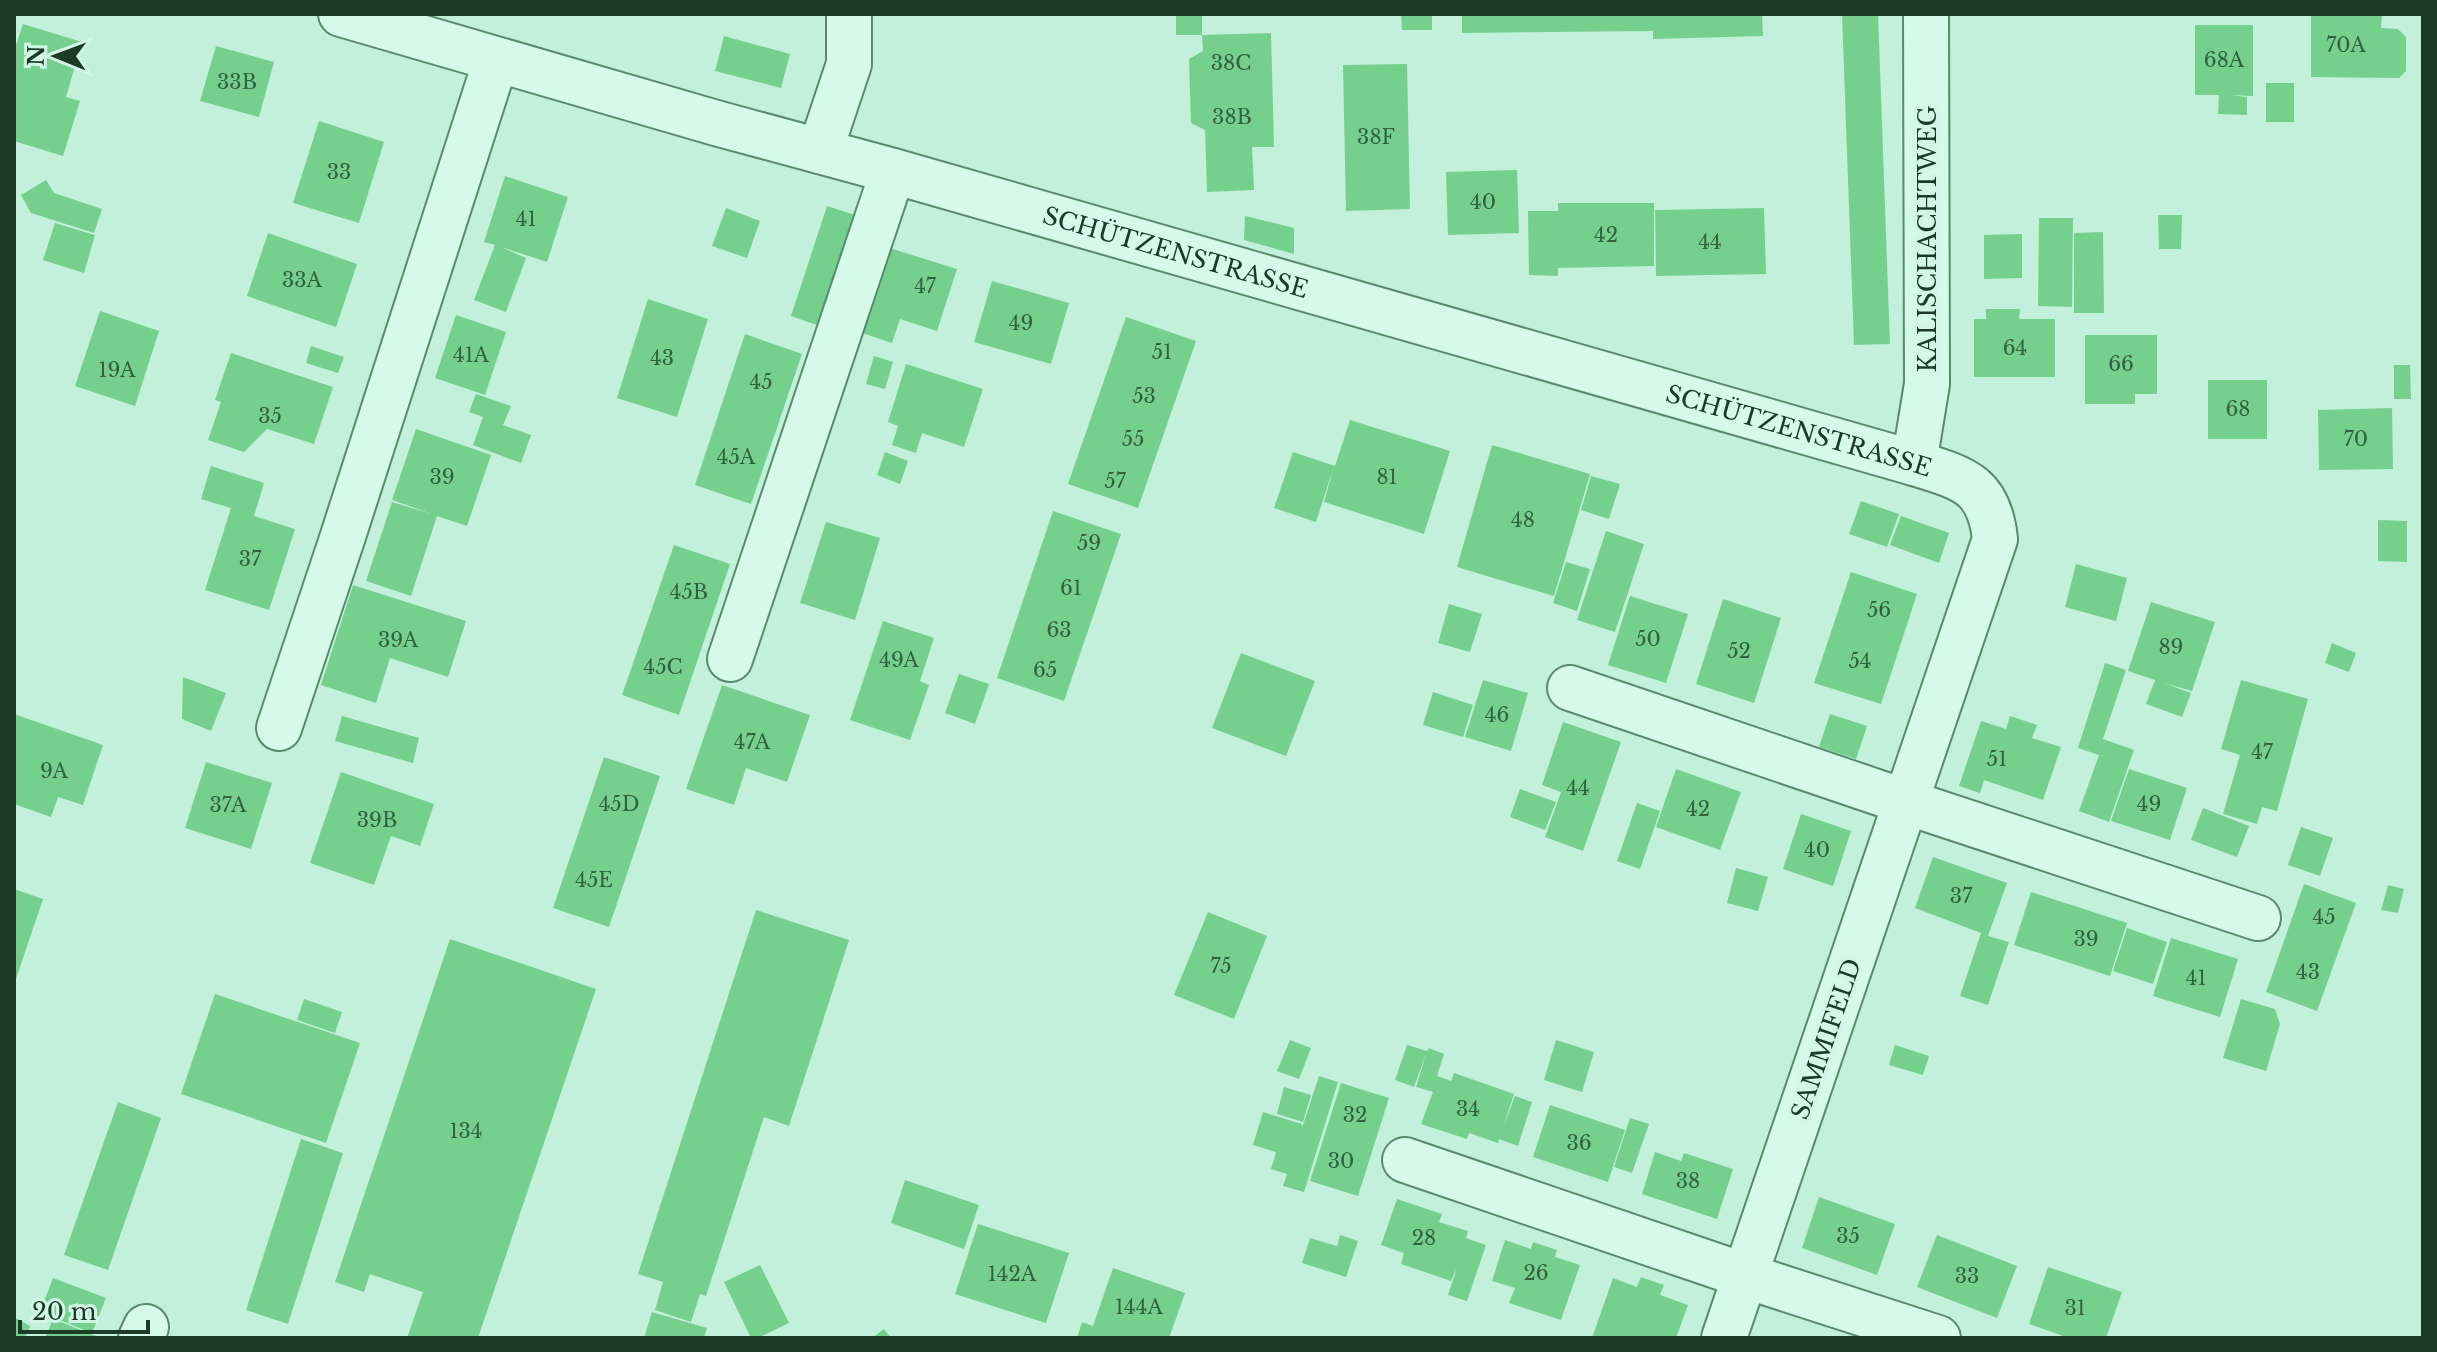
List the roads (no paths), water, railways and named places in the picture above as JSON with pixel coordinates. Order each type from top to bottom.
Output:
[{"type":"street","name":"SCHÜTZENSTRASSE","points":[[341,14],[1914,463],[1966,481],[1987,503],[1993,517]]},
{"type":"street","points":[[820,151],[849,64],[849,14]]},
{"type":"street","name":"KALISCHACHTWEG","points":[[1914,463],[1927,384],[1926,14]]},
{"type":"street","points":[[279,728],[496,60]]},
{"type":"street","points":[[730,659],[893,171]]},
{"type":"street","name":"SAMMIFELD","points":[[1724,1338],[1995,539],[1993,517]]},
{"type":"street","points":[[1570,688],[2258,918]]},
{"type":"street","points":[[1405,1160],[1938,1338]]}]
